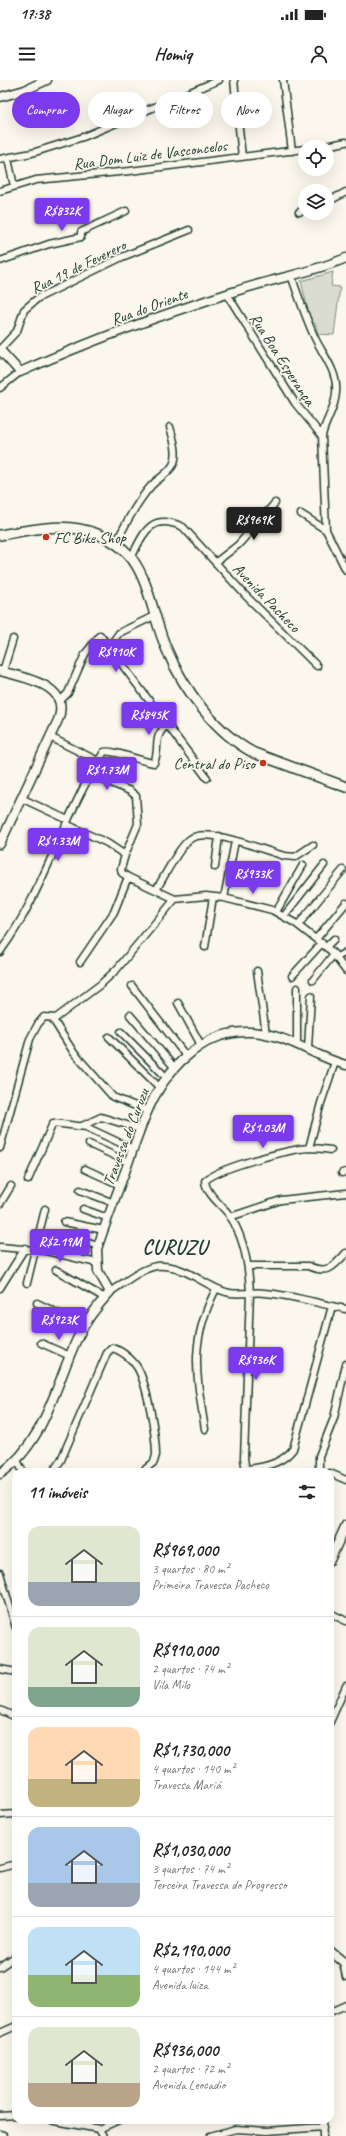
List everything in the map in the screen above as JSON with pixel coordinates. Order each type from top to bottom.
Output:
[{"type":"main road","points":[[0,535],[51,528],[75,529],[97,534],[115,544],[131,558],[142,575],[166,650],[181,677],[202,707],[221,728],[243,747],[254,753],[346,786]]},
{"type":"street","points":[[0,97],[25,90],[47,80]]},
{"type":"street","points":[[0,159],[8,159],[89,135],[206,84],[219,80]]},
{"type":"street","points":[[234,80],[242,157]]},
{"type":"street","points":[[283,80],[292,151]]},
{"type":"street","points":[[334,144],[346,142]]},
{"type":"street","name":"Rua Dom Luiz de Vasconcelos","points":[[0,190],[36,180],[298,150]]},
{"type":"street","points":[[8,159],[14,186]]},
{"type":"street","points":[[334,198],[346,192]]},
{"type":"street","points":[[0,261],[49,244],[81,237],[81,232],[126,211]]},
{"type":"street","name":"Rua 19 de Feverero","points":[[0,349],[17,331],[24,310],[38,298],[122,257],[189,230]]},
{"type":"street","name":"Rua do Oriente","points":[[20,372],[125,329],[227,294],[317,269],[346,258]]},
{"type":"street","name":"Rua Boa Esperança","points":[[291,275],[314,337],[329,363],[336,382],[336,401],[323,427],[322,436],[326,530],[344,562],[346,570]]},
{"type":"street","name":"Rua Boa Esperança","points":[[227,294],[295,403],[322,436]]},
{"type":"street","points":[[0,349],[20,372],[0,388]]},
{"type":"street","points":[[115,544],[130,517],[150,487],[173,466],[175,459],[175,444],[170,427]]},
{"type":"street","points":[[216,562],[238,545],[275,503]]},
{"type":"street","points":[[301,514],[326,530]]},
{"type":"street","name":"Avenida Pacheco","points":[[131,558],[148,527],[160,522],[176,524],[183,527],[246,596],[317,666]]},
{"type":"street","points":[[108,647],[119,633],[156,615]]},
{"type":"street","points":[[61,700],[68,693],[85,654],[100,635],[207,778]]},
{"type":"street","points":[[0,842],[61,712],[61,700],[50,688],[1,671],[13,640]]},
{"type":"street","points":[[0,952],[13,932],[41,879],[67,822],[91,774],[104,752],[108,751],[155,763],[158,736],[160,731],[168,724]]},
{"type":"street","points":[[50,737],[98,761]]},
{"type":"street","points":[[91,774],[130,791],[136,796],[138,824],[125,855],[121,869],[122,873],[175,899],[190,896],[224,898],[258,905],[276,912],[284,916],[324,945],[336,955],[346,970]]},
{"type":"street","points":[[21,798],[107,842],[125,855]]},
{"type":"street","points":[[156,890],[190,839],[200,834],[219,836],[260,850],[295,857],[303,854],[313,845]]},
{"type":"street","points":[[215,867],[219,836]]},
{"type":"street","points":[[224,898],[235,841]]},
{"type":"street","points":[[276,912],[302,865]]},
{"type":"street","points":[[284,916],[324,865]]},
{"type":"street","points":[[298,926],[342,870]]},
{"type":"street","points":[[80,962],[114,912],[128,877]]},
{"type":"street","points":[[205,947],[213,897]]},
{"type":"street","points":[[0,1148],[30,1039],[38,1024],[44,1016],[56,1018],[84,998],[117,969],[175,899]]},
{"type":"street","points":[[316,939],[346,903]]},
{"type":"street","points":[[292,976],[324,945],[334,939]]},
{"type":"street","points":[[313,980],[336,955],[346,952]]},
{"type":"street","points":[[257,971],[266,1034]]},
{"type":"street","points":[[132,986],[186,1056]]},
{"type":"street","points":[[297,988],[297,1043]]},
{"type":"street","points":[[308,1048],[311,996]]},
{"type":"street","points":[[178,1003],[201,1045]]},
{"type":"street","points":[[130,1015],[174,1067]]},
{"type":"street","points":[[52,1018],[74,1053],[113,1097],[148,1111]]},
{"type":"street","points":[[121,1032],[166,1077]]},
{"type":"street","name":"Travessa do Curuzu","points":[[97,1264],[98,1246],[140,1129],[159,1087],[174,1067],[186,1056],[217,1036],[234,1032],[266,1034],[297,1043],[335,1062],[346,1065]]},
{"type":"street","points":[[109,1037],[159,1087]]},
{"type":"street","points":[[309,1148],[321,1103],[335,1062]]},
{"type":"street","points":[[82,1126],[102,1117],[140,1129]]},
{"type":"street","points":[[28,1180],[53,1123],[82,1126],[133,1148]]},
{"type":"street","points":[[89,1144],[128,1162]]},
{"type":"street","points":[[246,1468],[247,1333],[250,1292],[249,1266],[243,1243],[230,1217],[208,1188],[206,1181],[218,1173],[287,1152],[309,1148],[331,1150]]},
{"type":"street","points":[[85,1169],[120,1185]]},
{"type":"street","points":[[0,1204],[11,1186]]},
{"type":"street","points":[[80,1190],[114,1203]]},
{"type":"street","points":[[230,1217],[281,1200],[346,1193]]},
{"type":"street","points":[[27,1283],[46,1209]]},
{"type":"street","points":[[83,1209],[108,1218]]},
{"type":"street","points":[[64,1222],[104,1230]]},
{"type":"street","points":[[82,1241],[98,1246]]},
{"type":"street","points":[[0,1247],[35,1249],[97,1264],[108,1295]]},
{"type":"street","points":[[0,1288],[25,1248]]},
{"type":"street","points":[[249,1266],[308,1266],[316,1270],[323,1270],[332,1268],[346,1253]]},
{"type":"street","points":[[0,1474],[17,1460],[37,1434],[84,1326],[108,1295],[145,1270],[152,1267],[164,1266],[177,1268],[216,1289],[227,1293],[250,1292],[279,1294],[346,1309]]},
{"type":"street","points":[[56,1270],[108,1295]]},
{"type":"street","points":[[205,1429],[196,1364],[197,1346],[206,1309],[216,1289]]},
{"type":"street","points":[[37,1303],[84,1326]]},
{"type":"street","points":[[259,1468],[272,1465],[290,1453],[293,1449],[332,1306]]},
{"type":"street","points":[[41,1343],[70,1356]]},
{"type":"street","points":[[56,1468],[61,1460],[107,1353],[112,1348],[132,1361],[140,1373],[156,1446],[156,1460],[147,1468]]},
{"type":"street","points":[[318,1468],[319,1456],[334,1418],[346,1364]]},
{"type":"street","points":[[17,1460],[21,1468]]},
{"type":"street","points":[[334,1474],[346,1480]]},
{"type":"street","points":[[334,1551],[346,1525]]},
{"type":"street","points":[[0,1573],[12,1614]]},
{"type":"street","points":[[334,1615],[346,1621]]},
{"type":"street","points":[[0,1669],[12,1671]]},
{"type":"street","points":[[334,1713],[346,1686]]},
{"type":"street","points":[[0,1710],[12,1715]]},
{"type":"street","points":[[0,1815],[12,1814]]},
{"type":"street","points":[[0,1868],[12,1865]]},
{"type":"street","points":[[334,1954],[345,1963],[346,1977]]},
{"type":"street","points":[[0,1967],[12,1959]]},
{"type":"street","points":[[334,2010],[346,2005]]},
{"type":"street","points":[[0,2033],[12,2028]]},
{"type":"street","points":[[0,2116],[12,2115]]},
{"type":"street","points":[[72,2124],[100,2129],[111,2124]]},
{"type":"street","points":[[323,2124],[323,2136]]},
{"type":"street","points":[[210,2136],[236,2129],[267,2131],[323,2127]]},
{"type":"street","points":[[100,2129],[103,2136]]},
{"type":"shaded area","points":[[333,272],[331,286],[340,287],[334,335],[318,334],[315,323],[311,322],[301,281]]},
{"type":"place","name":"FC Bike Shop","points":[[46,537]]},
{"type":"place","name":"Central do Piso","points":[[263,763]]},
{"type":"district","name":"CURUZU","points":[[175,1247]]}]
